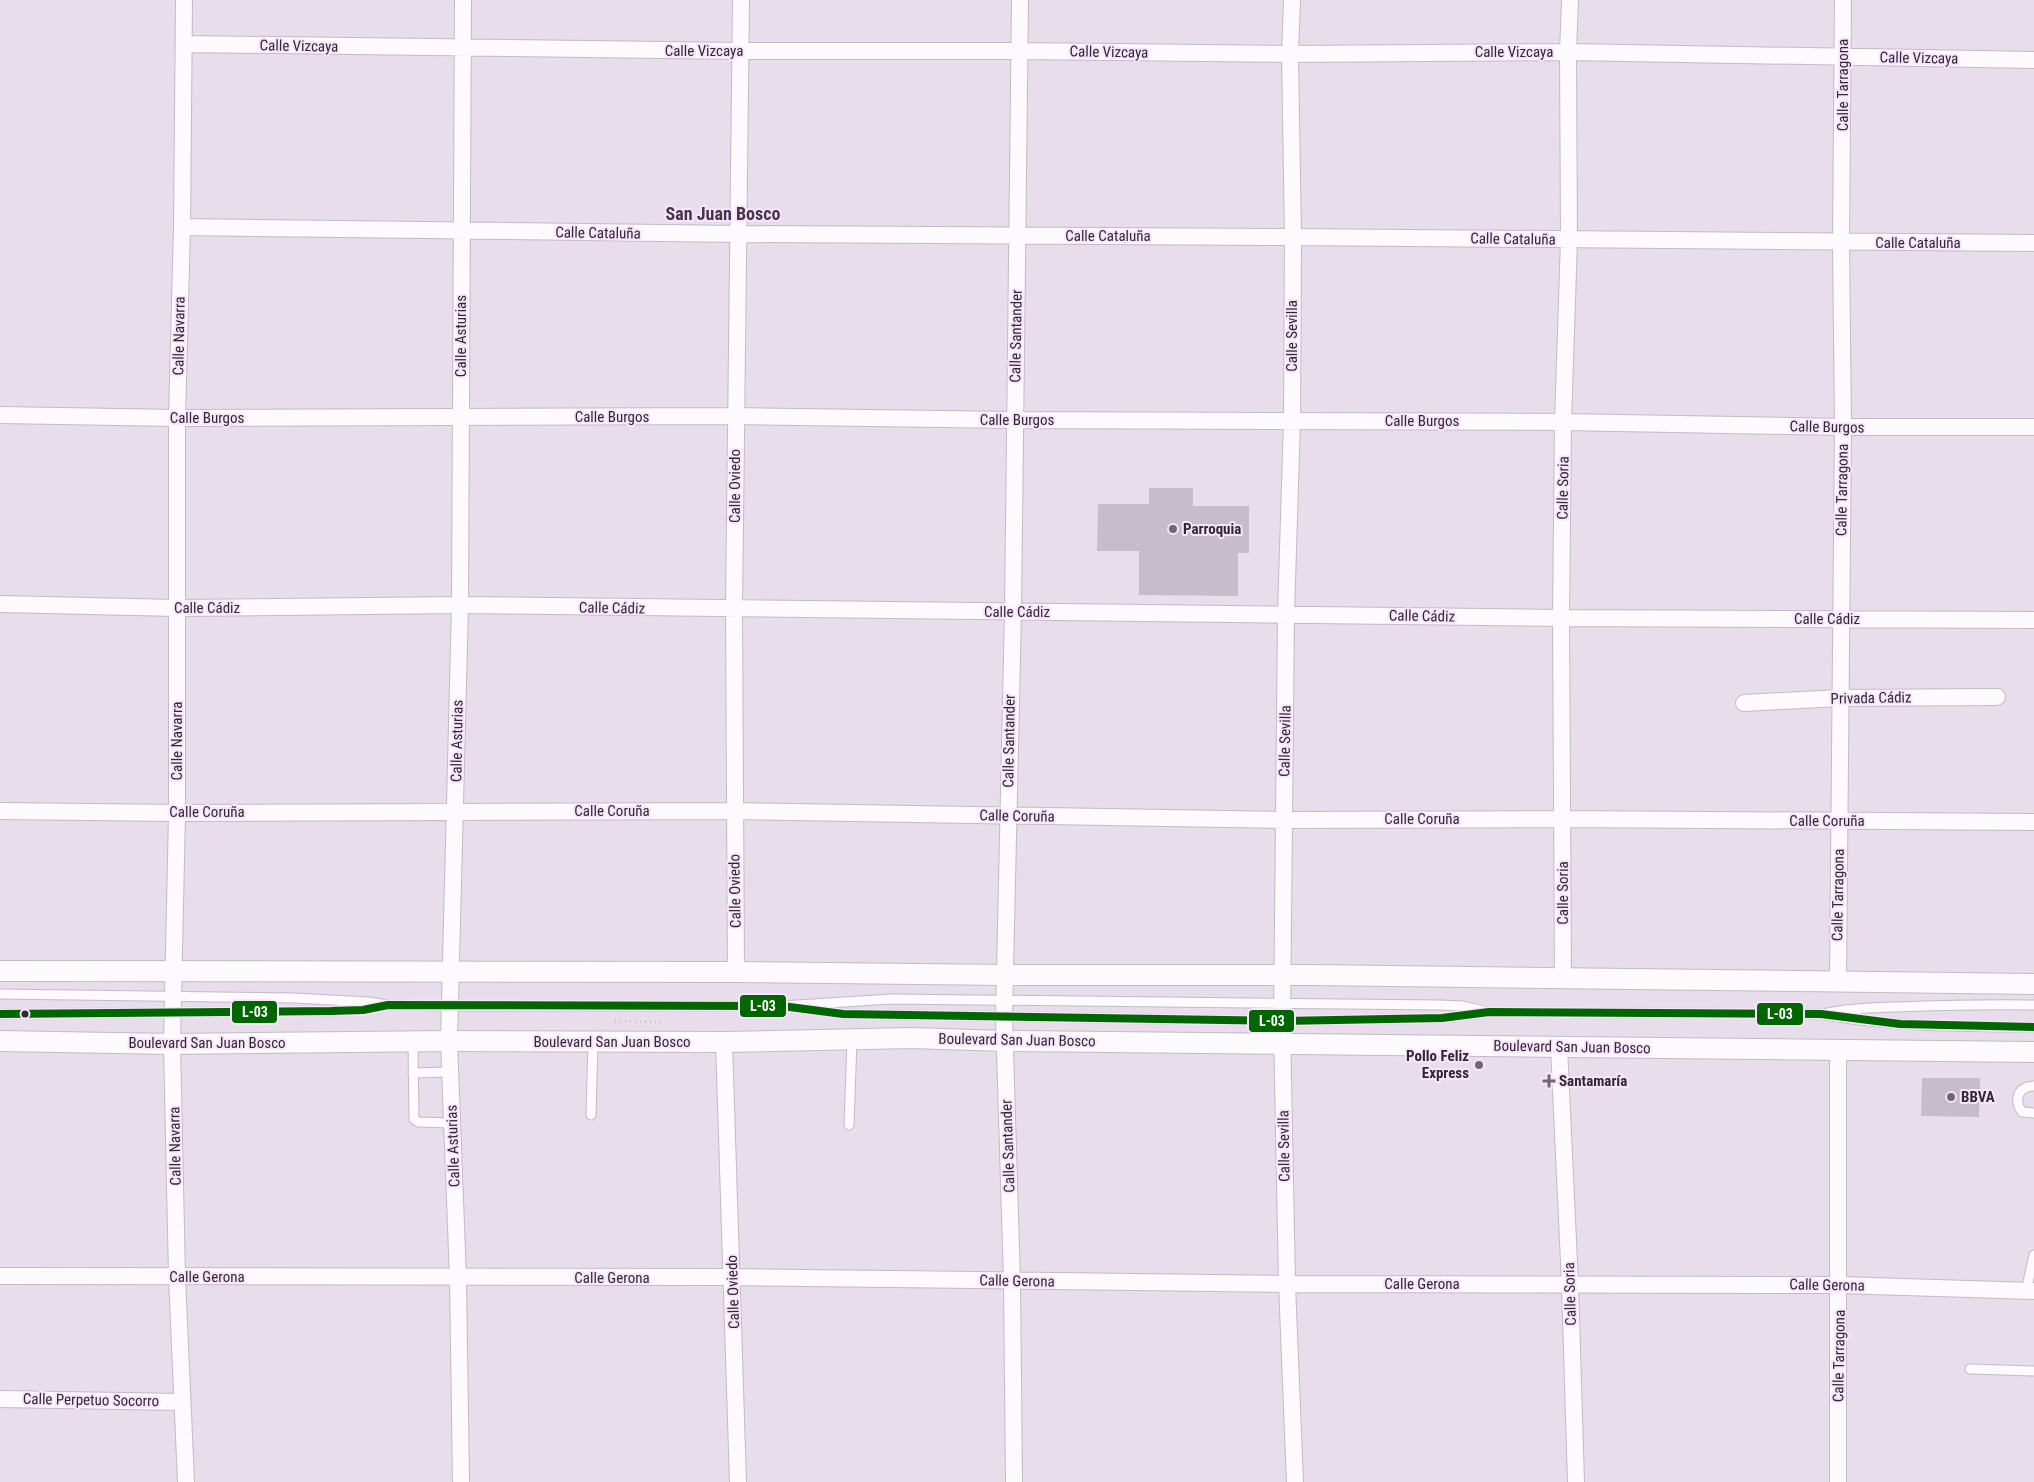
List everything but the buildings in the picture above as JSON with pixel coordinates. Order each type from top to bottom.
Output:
[{"type":"street","name":"Calle Navarra","points":[[184,0],[182,227],[177,418],[177,813],[172,1044],[177,1277],[186,1482]]},
{"type":"street","name":"Calle Asturias","points":[[461,1482],[458,1278],[449,1042],[460,605],[463,0]]},
{"type":"street","name":"Calle Oviedo","points":[[736,972],[734,811],[735,416],[742,0]]},
{"type":"street","name":"Calle Santander","points":[[1014,1482],[1012,1280],[1004,1000],[1013,612],[1020,0]]},
{"type":"street","name":"Calle Sevilla","points":[[1292,0],[1290,54],[1293,237],[1292,421],[1286,614],[1282,1044],[1287,1284],[1295,1482]]},
{"type":"street","name":"Calle Soria","points":[[1563,977],[1561,618],[1569,240],[1568,52],[1570,0]]},
{"type":"street","name":"Calle Tarragona","points":[[1838,980],[1839,698],[1843,427],[1841,242],[1843,0]]},
{"type":"street","name":"Calle Vizcaya","points":[[184,44],[462,49],[741,51],[1020,51],[1290,54],[1568,52],[2034,60]]},
{"type":"street","name":"Calle Cataluña","points":[[182,227],[739,234],[2034,244]]},
{"type":"street","name":"Calle Burgos","points":[[0,416],[177,418],[735,416],[1014,420],[1564,422],[1843,427],[2034,427]]},
{"type":"street","name":"Calle Cádiz","points":[[0,604],[177,608],[460,605],[1561,618],[2034,620]]},
{"type":"street","name":"Privada Cádiz","points":[[1744,703],[1839,698],[1998,697]]},
{"type":"street","name":"Calle Coruña","points":[[0,811],[177,813],[734,811],[1284,820],[1563,819],[2034,822]]},
{"type":"street","points":[[0,971],[736,972],[1006,976],[1283,975],[1838,980],[2034,984]]},
{"type":"street","name":"Boulevard San Juan Bosco","points":[[0,1041],[172,1044],[724,1042],[911,1038],[1005,1041],[2034,1052]]},
{"type":"street","name":"Calle Oviedo","points":[[724,1042],[738,1482]]},
{"type":"street","name":"Calle Soria","points":[[1559,1047],[1570,1284],[1576,1482]]},
{"type":"street","name":"Calle Tarragona","points":[[1838,1051],[1838,1482]]},
{"type":"street","name":"Calle Gerona","points":[[0,1276],[732,1277],[1287,1284],[1839,1285],[2030,1291]]},
{"type":"street","name":"Calle Perpetuo Socorro","points":[[0,1399],[182,1402]]},
{"type":"lane","points":[[0,994],[295,998],[388,1005],[450,1006],[782,1006],[891,999],[1283,1002],[1462,1006],[1489,1012]]},
{"type":"lane","points":[[0,1014],[331,1011],[363,1010],[388,1005]]},
{"type":"lane","points":[[1821,1014],[1848,1009],[1886,1007],[2034,1005]]},
{"type":"lane","points":[[782,1006],[844,1014],[1282,1020],[1442,1018],[1489,1012],[1821,1014],[1852,1020],[1902,1024],[2034,1027]]},
{"type":"lane","points":[[849,1125],[852,1039]]},
{"type":"lane","points":[[413,1042],[414,1119],[418,1122],[452,1123]]},
{"type":"lane","points":[[590,1115],[593,1042]]},
{"type":"lane","points":[[412,1073],[450,1072]]},
{"type":"lane","points":[[2034,1086],[2026,1086],[2019,1093],[2022,1112],[2034,1113]]},
{"type":"lane","points":[[2030,1291],[2034,1255]]},
{"type":"lane","points":[[1970,1369],[2034,1371],[2034,1364]]},
{"type":"transit line","name":"L-03","points":[[0,1014],[331,1011],[363,1010],[388,1005],[782,1006],[843,1014],[1282,1021],[1442,1018],[1489,1012],[1821,1014],[1900,1024],[2034,1027]]},
{"type":"place","name":"Parroquia","points":[[1173,529]]},
{"type":"place","name":"Pollo Feliz Express","points":[[1479,1065]]},
{"type":"place","name":"Santamaría","points":[[1549,1081]]},
{"type":"place","name":"BBVA","points":[[1951,1097]]},
{"type":"district","name":"San Juan Bosco","points":[[723,214]]}]
